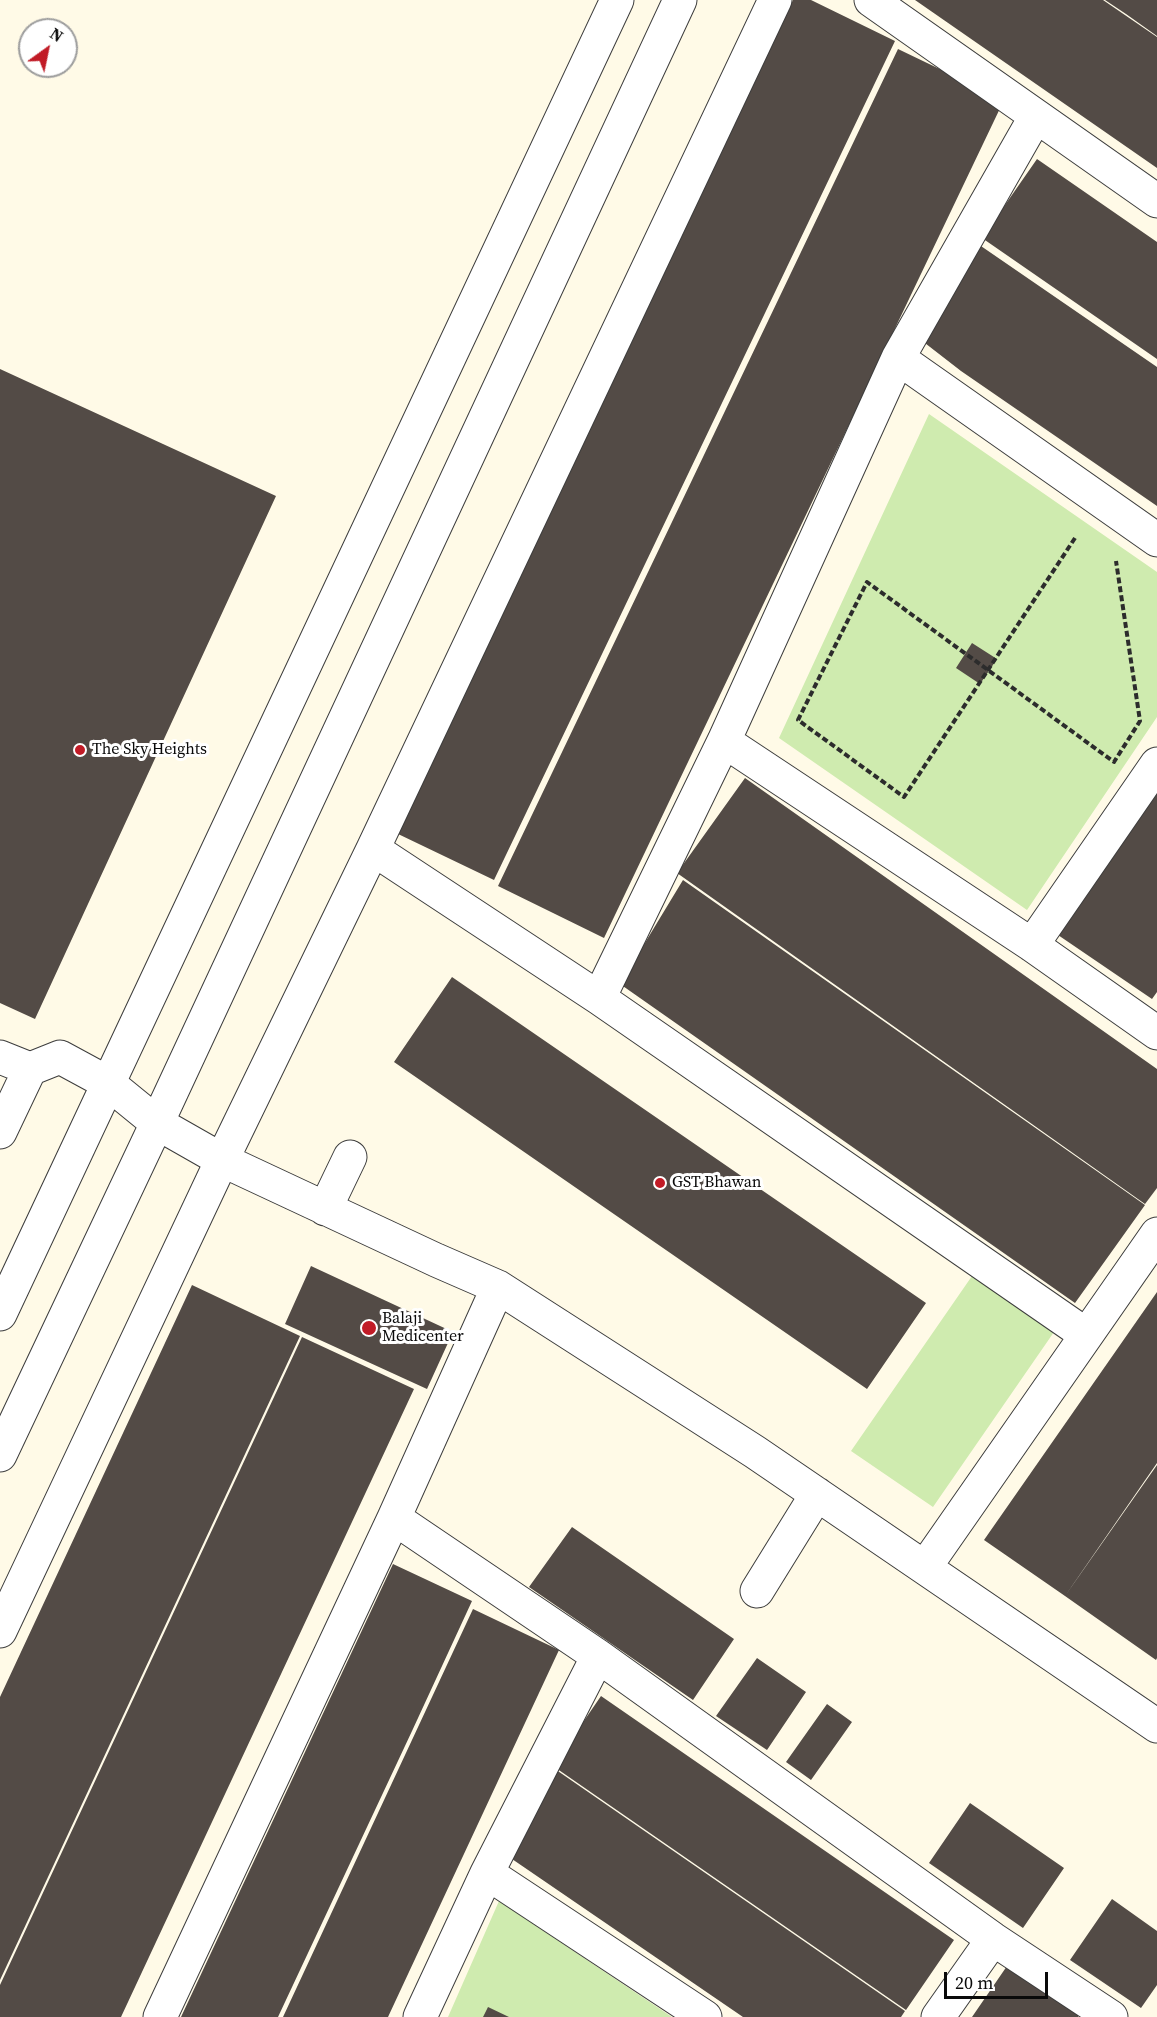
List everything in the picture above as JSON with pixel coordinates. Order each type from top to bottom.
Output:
[{"type":"street","points":[[0,1314],[617,0]]},
{"type":"street","points":[[0,1455],[158,1123],[680,0]]},
{"type":"street","points":[[0,1631],[775,0]]},
{"type":"street","points":[[871,0],[1157,201]]},
{"type":"street","points":[[599,998],[724,741],[898,358],[1036,116]]},
{"type":"street","points":[[898,358],[1157,540]]},
{"type":"street","points":[[724,741],[1032,945],[1157,1033]]},
{"type":"street","points":[[1032,945],[1157,764]]},
{"type":"street","points":[[373,849],[599,998],[1085,1335]]},
{"type":"street","points":[[0,1057],[30,1069]]},
{"type":"street","points":[[0,1132],[30,1069],[60,1057],[108,1083],[158,1123],[222,1160],[498,1287],[755,1452],[1157,1726]]},
{"type":"street","points":[[325,1209],[350,1157]]},
{"type":"street","points":[[925,1567],[1157,1234]]},
{"type":"street","points":[[160,2017],[394,1518],[498,1287]]},
{"type":"street","points":[[757,1591],[817,1494]]},
{"type":"street","points":[[394,1518],[598,1656],[993,1939],[1111,2017]]},
{"type":"street","points":[[420,2017],[487,1873],[598,1656]]},
{"type":"street","points":[[487,1873],[705,2017]]},
{"type":"street","points":[[938,2017],[993,1939]]},
{"type":"path","points":[[1075,538],[988,670],[904,797],[798,720],[867,582],[988,670],[1114,762],[1140,721],[1116,561]]},
{"type":"green space","points":[[929,414],[1157,572],[1157,717],[1027,910],[779,738]]},
{"type":"green space","points":[[972,1276],[1054,1332],[933,1507],[851,1451]]},
{"type":"green space","points":[[499,1901],[672,2017],[448,2017]]},
{"type":"building","points":[[793,0],[811,0],[895,41],[494,880],[396,833]]},
{"type":"building","points":[[915,0],[1103,0],[1157,37],[1157,168]]},
{"type":"building","points":[[1105,0],[1157,0],[1157,36],[1126,14]]},
{"type":"building","points":[[898,49],[1004,100],[604,938],[498,886]]},
{"type":"building","points":[[1037,159],[1157,242],[1157,359],[982,238]]},
{"type":"building","points":[[978,244],[1157,367],[1157,506],[961,371],[921,340]]},
{"type":"building","name":"The Sky Heights","points":[[0,369],[276,496],[35,1019],[0,1003]]},
{"type":"building","points":[[972,643],[997,659],[980,684],[956,668]]},
{"type":"building","points":[[745,778],[1157,1069],[1157,1188],[1145,1204],[677,873]]},
{"type":"building","points":[[1157,791],[1157,992],[1152,999],[1058,935]]},
{"type":"building","points":[[683,880],[1145,1205],[1075,1303],[620,984]]},
{"type":"building","name":"GST Bhawan","points":[[452,977],[926,1303],[867,1389],[394,1062]]},
{"type":"building","name":"Balaji Medicenter","points":[[311,1266],[453,1332],[427,1389],[285,1324]]},
{"type":"building","points":[[192,1285],[300,1336],[0,1980],[0,1697]]},
{"type":"building","points":[[1157,1292],[1157,1463],[1065,1596],[984,1540]]},
{"type":"building","points":[[302,1337],[414,1389],[121,2017],[0,2017],[0,1985]]},
{"type":"building","points":[[1157,1465],[1157,1658],[1156,1660],[1065,1596]]},
{"type":"building","points":[[572,1527],[734,1639],[693,1700],[529,1587]]},
{"type":"building","points":[[393,1564],[472,1601],[412,1731],[278,2017],[181,2017]]},
{"type":"building","points":[[473,1609],[559,1650],[388,2017],[283,2017]]},
{"type":"building","points":[[757,1658],[806,1692],[767,1750],[716,1716]]},
{"type":"building","points":[[601,1696],[954,1940],[906,2010],[553,1766]]},
{"type":"building","points":[[827,1704],[852,1722],[811,1780],[786,1762]]},
{"type":"building","points":[[552,1767],[905,2011],[901,2017],[743,2017],[512,1859]]},
{"type":"building","points":[[970,1803],[1064,1868],[1023,1928],[929,1863]]},
{"type":"building","points":[[1112,1899],[1157,1931],[1157,1985],[1141,2008],[1070,1960]]},
{"type":"building","points":[[1007,1966],[1079,2015],[1078,2017],[972,2017]]},
{"type":"building","points":[[488,2007],[509,2017],[483,2017]]},
{"type":"place","name":"The Sky Heights","points":[[80,750]]},
{"type":"place","name":"GST Bhawan","points":[[660,1183]]},
{"type":"place","name":"Balaji Medicenter","points":[[369,1328]]}]
